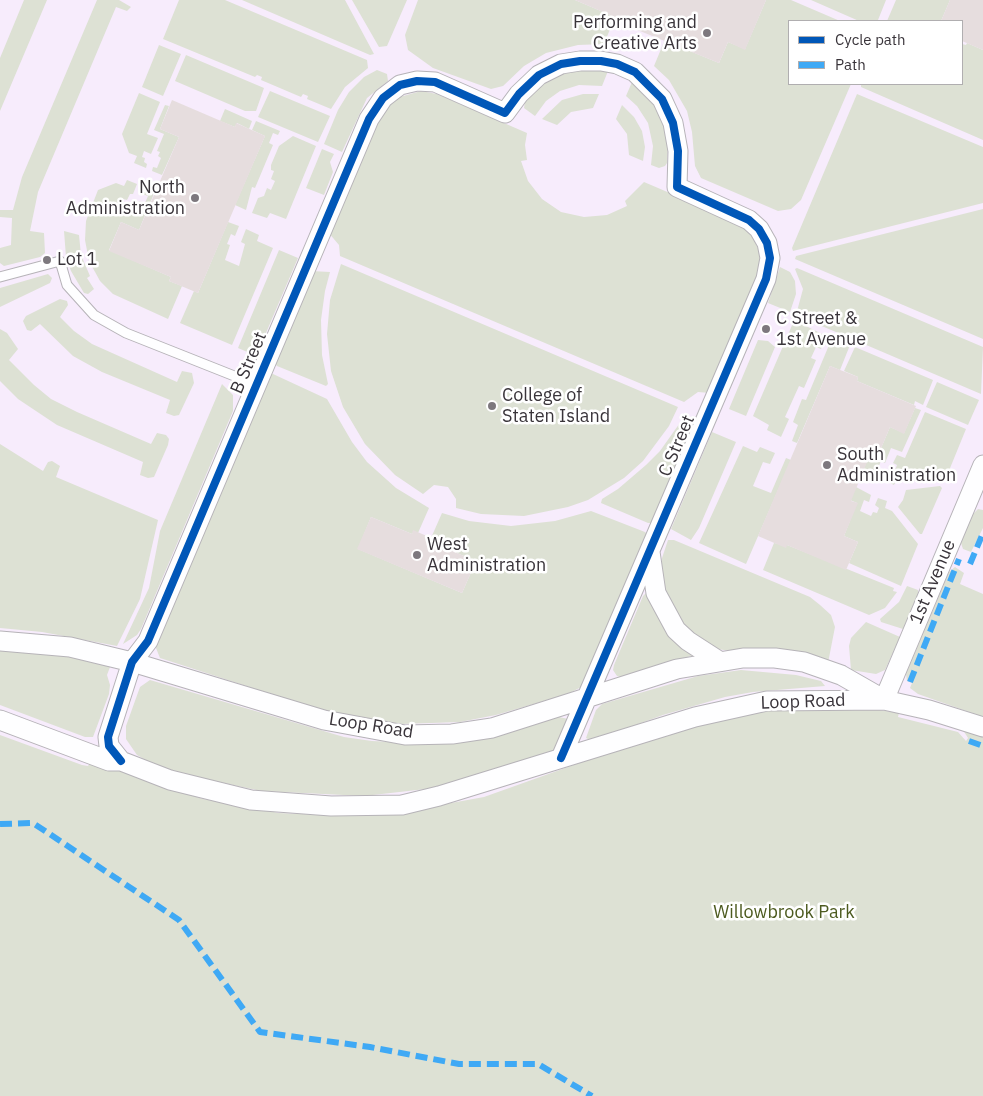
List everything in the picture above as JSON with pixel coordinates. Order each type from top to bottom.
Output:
[{"type":"street","name":"C Street","points":[[505,113],[519,94],[539,75],[561,64],[580,61],[616,64],[635,72],[662,98],[673,123],[678,151],[677,187],[749,220],[759,229],[767,243],[770,258],[766,279],[561,758]]},
{"type":"street","name":"B Street","points":[[121,761],[112,752],[108,737],[132,662],[148,640],[369,119],[383,98],[400,85],[417,81],[435,82],[505,113]]},
{"type":"street","name":"1st Avenue","points":[[884,700],[983,465]]},
{"type":"street","points":[[650,551],[656,593],[664,612],[676,630],[688,641],[719,661]]},
{"type":"street","name":"Loop Road","points":[[0,641],[50,644],[132,662],[324,720],[406,735],[452,734],[492,728],[677,669],[743,658],[775,658],[804,662],[841,676],[884,700]]},
{"type":"street","name":"Loop Road","points":[[0,720],[109,761],[121,761],[170,780],[251,800],[296,805],[340,806],[402,805],[695,717],[767,701],[884,700],[929,710],[983,727]]},
{"type":"lane","points":[[0,277],[60,261],[67,285],[94,315],[126,333],[257,385]]},
{"type":"shaded area","name":"College of Staten Island","points":[[0,0],[983,0],[983,762],[519,812],[312,840],[0,752]]},
{"type":"green space","points":[[24,0],[47,0],[0,111],[0,58]]},
{"type":"green space","points":[[97,0],[119,0],[131,7],[127,11],[116,7],[38,192],[30,231],[44,233],[45,253],[40,257],[4,266],[0,263],[0,248],[11,245],[12,218],[0,217],[0,210],[13,210],[22,177]]},
{"type":"green space","points":[[179,0],[225,0],[367,60],[368,68],[345,87],[331,109],[307,99],[308,96],[303,94],[301,97],[261,80],[262,77],[257,75],[255,77],[163,39]]},
{"type":"green space","points":[[242,0],[345,0],[374,54],[370,55]]},
{"type":"green space","points":[[352,0],[407,0],[387,46],[379,47]]},
{"type":"green space","points":[[418,0],[575,0],[615,17],[604,44],[578,45],[546,53],[524,66],[503,86],[491,89],[433,68],[408,50],[405,35]]},
{"type":"green space","points":[[766,0],[791,0],[838,20],[788,20],[788,85],[851,85],[801,200],[791,209],[778,211],[701,178],[695,166],[692,132],[687,111],[669,80],[654,66],[666,37],[668,42],[719,63],[728,42],[745,49]]},
{"type":"green space","points":[[811,0],[886,0],[878,20],[857,20]]},
{"type":"green space","points":[[896,0],[950,0],[941,20],[887,20]]},
{"type":"green space","points":[[967,43],[983,50],[983,140],[861,87],[861,85],[963,85],[963,44],[966,45]]},
{"type":"green space","points":[[159,45],[181,54],[163,96],[142,87]]},
{"type":"green space","points":[[186,55],[264,88],[256,111],[245,111],[175,81]]},
{"type":"green space","points":[[377,70],[387,74],[388,81],[367,98],[342,152],[324,144],[338,110],[349,92],[364,77]]},
{"type":"green space","points":[[577,70],[608,71],[602,86],[579,85],[560,91],[546,101],[535,116],[524,108],[525,101],[546,82],[556,76]]},
{"type":"green space","points":[[632,82],[654,104],[665,127],[668,146],[667,163],[665,166],[659,168],[651,165],[653,146],[648,123],[637,106],[626,96]]},
{"type":"green space","points":[[270,91],[330,116],[318,142],[258,117]]},
{"type":"green space","points":[[421,91],[437,94],[527,133],[525,145],[527,160],[521,161],[528,181],[542,199],[561,212],[584,217],[607,215],[627,206],[625,201],[644,182],[726,217],[742,225],[752,235],[760,253],[760,270],[710,393],[698,392],[684,402],[340,256],[339,245],[328,232],[373,124],[396,98]]},
{"type":"green space","points":[[139,93],[160,102],[147,134],[158,138],[151,154],[144,151],[142,157],[145,158],[146,168],[134,163],[137,156],[129,153],[122,134]]},
{"type":"green space","points":[[583,94],[599,94],[593,108],[571,112],[557,125],[542,119],[562,100]]},
{"type":"green space","points":[[857,94],[983,147],[983,203],[793,251],[792,248]]},
{"type":"green space","points":[[165,105],[169,106],[160,129],[179,137],[162,175],[152,171],[153,167],[157,168],[161,158],[158,156],[160,152],[157,151],[164,134],[154,130]]},
{"type":"green space","points":[[622,105],[634,117],[642,131],[645,147],[643,161],[629,155],[627,134],[616,119]]},
{"type":"green space","points":[[225,109],[252,121],[249,129],[237,123],[235,127],[220,121]]},
{"type":"green space","points":[[256,121],[280,131],[278,135],[273,133],[269,143],[273,145],[255,188],[252,187],[246,210],[235,205],[265,136],[252,130]]},
{"type":"green space","points":[[293,136],[316,146],[286,219],[270,213],[267,218],[252,213],[258,198],[264,196],[267,188],[271,190],[275,181],[271,179],[274,171],[271,170],[271,165],[279,146]]},
{"type":"green space","points":[[322,149],[334,154],[330,162],[333,172],[324,195],[306,188]]},
{"type":"green space","points":[[127,180],[137,184],[133,194],[130,194],[127,200],[123,199],[120,206],[130,211],[132,207],[136,208],[139,201],[145,203],[148,196],[142,194],[145,187],[155,191],[139,230],[121,222],[109,250],[171,277],[169,281],[182,286],[168,319],[113,294],[100,281],[89,261],[85,240],[86,221],[98,190],[116,183],[124,186]]},
{"type":"green space","points":[[983,209],[983,339],[795,259],[796,256]]},
{"type":"green space","points":[[228,222],[239,226],[235,236],[231,234],[227,244],[230,245],[225,260],[239,266],[245,244],[241,242],[246,229],[259,235],[257,241],[273,248],[232,345],[180,323],[194,291],[198,293]]},
{"type":"green space","points":[[64,231],[79,235],[81,255],[90,276],[87,278],[94,289],[88,294],[84,293],[71,271],[66,257]]},
{"type":"green space","points":[[279,250],[298,258],[257,354],[252,354],[238,348]]},
{"type":"green space","points":[[341,264],[678,407],[669,426],[643,461],[624,478],[588,500],[568,507],[524,516],[481,514],[456,508],[456,499],[448,487],[434,485],[423,494],[395,475],[365,444],[343,407],[331,371],[327,334],[330,300]]},
{"type":"green space","points":[[780,267],[790,272],[795,281],[796,294],[790,312],[768,303]]},
{"type":"green space","points":[[797,268],[983,347],[981,394],[796,315],[803,289],[795,269]]},
{"type":"green space","points":[[311,271],[330,272],[321,320],[322,355],[328,384],[326,386],[277,366],[273,361]]},
{"type":"green space","points":[[48,274],[52,278],[50,283],[0,307],[0,288]]},
{"type":"green space","points":[[60,299],[67,301],[68,305],[60,317],[74,331],[92,344],[177,382],[182,371],[192,373],[194,383],[179,415],[174,416],[166,413],[170,400],[102,372],[73,356],[40,324],[31,331],[27,330],[23,321],[26,316]]},
{"type":"green space","points":[[796,321],[826,336],[821,349],[816,347],[811,358],[816,360],[804,388],[799,386],[785,417],[789,419],[781,437],[767,430],[769,425],[753,416],[793,323]]},
{"type":"green space","points":[[0,329],[7,333],[18,349],[9,360],[51,399],[151,444],[157,433],[166,435],[169,439],[168,445],[154,477],[148,478],[140,475],[143,462],[57,425],[18,399],[0,381]]},
{"type":"green space","points":[[832,338],[850,345],[840,370],[830,366],[797,443],[792,441],[798,425],[793,422],[802,399],[806,400]]},
{"type":"green space","points":[[758,340],[768,341],[775,347],[746,416],[729,409]]},
{"type":"green space","points":[[855,347],[933,380],[923,405],[915,401],[914,405],[857,381],[858,377],[844,371]]},
{"type":"green space","points":[[267,374],[273,374],[327,399],[352,442],[367,462],[396,488],[429,508],[418,533],[414,531],[412,534],[371,517],[358,549],[462,593],[476,561],[435,544],[431,538],[442,513],[469,521],[511,526],[555,521],[591,511],[645,532],[649,536],[585,685],[568,694],[496,715],[460,722],[403,724],[368,720],[320,710],[160,658],[154,643]]},
{"type":"green space","points":[[937,382],[979,400],[968,425],[926,407]]},
{"type":"green space","points":[[222,384],[233,395],[233,411],[141,629],[137,635],[123,644],[149,588],[160,531]]},
{"type":"green space","points":[[915,408],[921,410],[902,452],[891,448],[885,463],[881,461],[878,468],[882,470],[879,477],[863,470],[869,457],[876,460],[890,427],[904,433]]},
{"type":"green space","points":[[925,412],[966,429],[946,478],[904,482],[897,479],[894,485],[886,481],[889,474],[893,475],[897,465],[893,463],[897,455],[905,458]]},
{"type":"green space","points":[[682,420],[693,433],[655,523],[648,523],[601,503],[602,499],[618,489],[660,451]]},
{"type":"green space","points":[[712,432],[736,442],[699,528],[691,540],[671,529]]},
{"type":"green space","points":[[0,444],[43,471],[48,462],[52,461],[60,466],[56,477],[158,520],[140,599],[117,646],[42,632],[0,628]]},
{"type":"green space","points":[[743,446],[757,452],[760,447],[775,453],[770,464],[763,462],[753,486],[771,493],[786,458],[791,460],[746,564],[699,543]]},
{"type":"green space","points":[[940,486],[942,488],[922,534],[920,534],[898,507],[903,500],[906,490]]},
{"type":"green space","points":[[856,487],[871,495],[869,502],[864,500],[860,511],[871,516],[873,512],[877,513],[879,508],[875,505],[878,498],[887,501],[885,508],[892,511],[918,544],[901,586],[849,563],[858,542],[844,536],[857,503],[850,500]]},
{"type":"green space","points":[[978,509],[983,510],[983,528],[971,552],[963,549],[961,543],[973,514]]},
{"type":"green space","points":[[668,540],[674,540],[810,597],[831,615],[835,627],[828,663],[716,649],[687,632],[665,598],[661,573],[662,558]]},
{"type":"green space","points":[[774,543],[787,545],[894,588],[893,591],[897,592],[885,608],[869,615],[763,570]]},
{"type":"green space","points":[[955,567],[964,573],[960,584],[983,594],[983,717],[918,694],[910,688],[912,683],[907,681],[906,674],[949,572]]},
{"type":"green space","points":[[907,586],[918,590],[918,594],[903,629],[881,622],[880,619],[899,602]]},
{"type":"green space","points":[[647,592],[694,655],[621,677],[617,676],[613,670],[614,665],[643,596]]},
{"type":"green space","points":[[866,622],[900,637],[885,670],[876,674],[851,670],[849,646],[851,638]]},
{"type":"green space","points":[[0,647],[69,657],[110,667],[107,675],[110,685],[109,694],[93,737],[85,737],[0,705]]},
{"type":"green space","points":[[741,670],[796,675],[821,681],[825,686],[753,692],[725,697],[663,715],[592,741],[586,738],[596,710],[602,704],[698,676]]},
{"type":"green space","points":[[150,680],[344,737],[372,741],[437,744],[504,733],[559,717],[568,719],[555,752],[435,788],[364,796],[261,791],[196,777],[154,765],[137,755],[126,739],[126,726],[140,687]]},
{"type":"green space","name":"Willowbrook Park","points":[[859,707],[899,713],[898,717],[958,732],[966,741],[968,738],[963,730],[983,737],[983,1096],[0,1096],[0,735],[82,765],[88,766],[92,760],[138,778],[203,799],[279,813],[348,816],[396,813],[484,797],[666,732],[749,711]]},
{"type":"building","name":"Performing and Creative Arts","points":[[575,0],[766,0],[745,50],[728,42],[719,63],[630,27],[631,24]]},
{"type":"building","points":[[950,0],[983,0],[983,50],[963,41],[963,20],[941,20]]},
{"type":"building","name":"North Administration","points":[[172,100],[235,127],[236,123],[265,136],[198,293],[169,281],[171,277],[109,251],[121,222],[139,230],[179,137],[160,129]]},
{"type":"building","name":"South Administration","points":[[830,366],[858,377],[857,381],[916,406],[904,434],[890,427],[876,460],[869,457],[851,501],[858,503],[844,536],[858,542],[846,570],[787,545],[786,548],[758,536]]},
{"type":"building","name":"West Administration","points":[[371,517],[412,534],[413,530],[436,540],[435,544],[476,561],[462,593],[357,549]]},
{"type":"marked path","points":[[970,564],[983,533]]},
{"type":"marked path","points":[[910,682],[959,559]]},
{"type":"marked path","points":[[969,741],[983,746]]},
{"type":"marked path","points":[[0,824],[33,823],[179,920],[260,1032],[370,1047],[459,1064],[538,1064],[592,1096]]},
{"type":"cycle path","points":[[121,761],[109,746],[108,737],[132,662],[148,641],[369,119],[383,98],[400,85],[417,81],[435,82],[505,113],[519,94],[539,75],[561,64],[580,61],[601,61],[617,64],[635,72],[662,99],[673,123],[678,151],[677,187],[749,220],[759,229],[767,243],[770,258],[766,279],[561,758]]},
{"type":"place","name":"Performing and Creative Arts","points":[[707,33]]},
{"type":"place","name":"North Administration","points":[[195,198]]},
{"type":"place","name":"Lot 1","points":[[47,260]]},
{"type":"place","name":"C Street & 1st Avenue","points":[[766,329]]},
{"type":"place","name":"College of Staten Island","points":[[492,406]]},
{"type":"place","name":"South Administration","points":[[827,465]]},
{"type":"place","name":"West Administration","points":[[417,555]]}]
